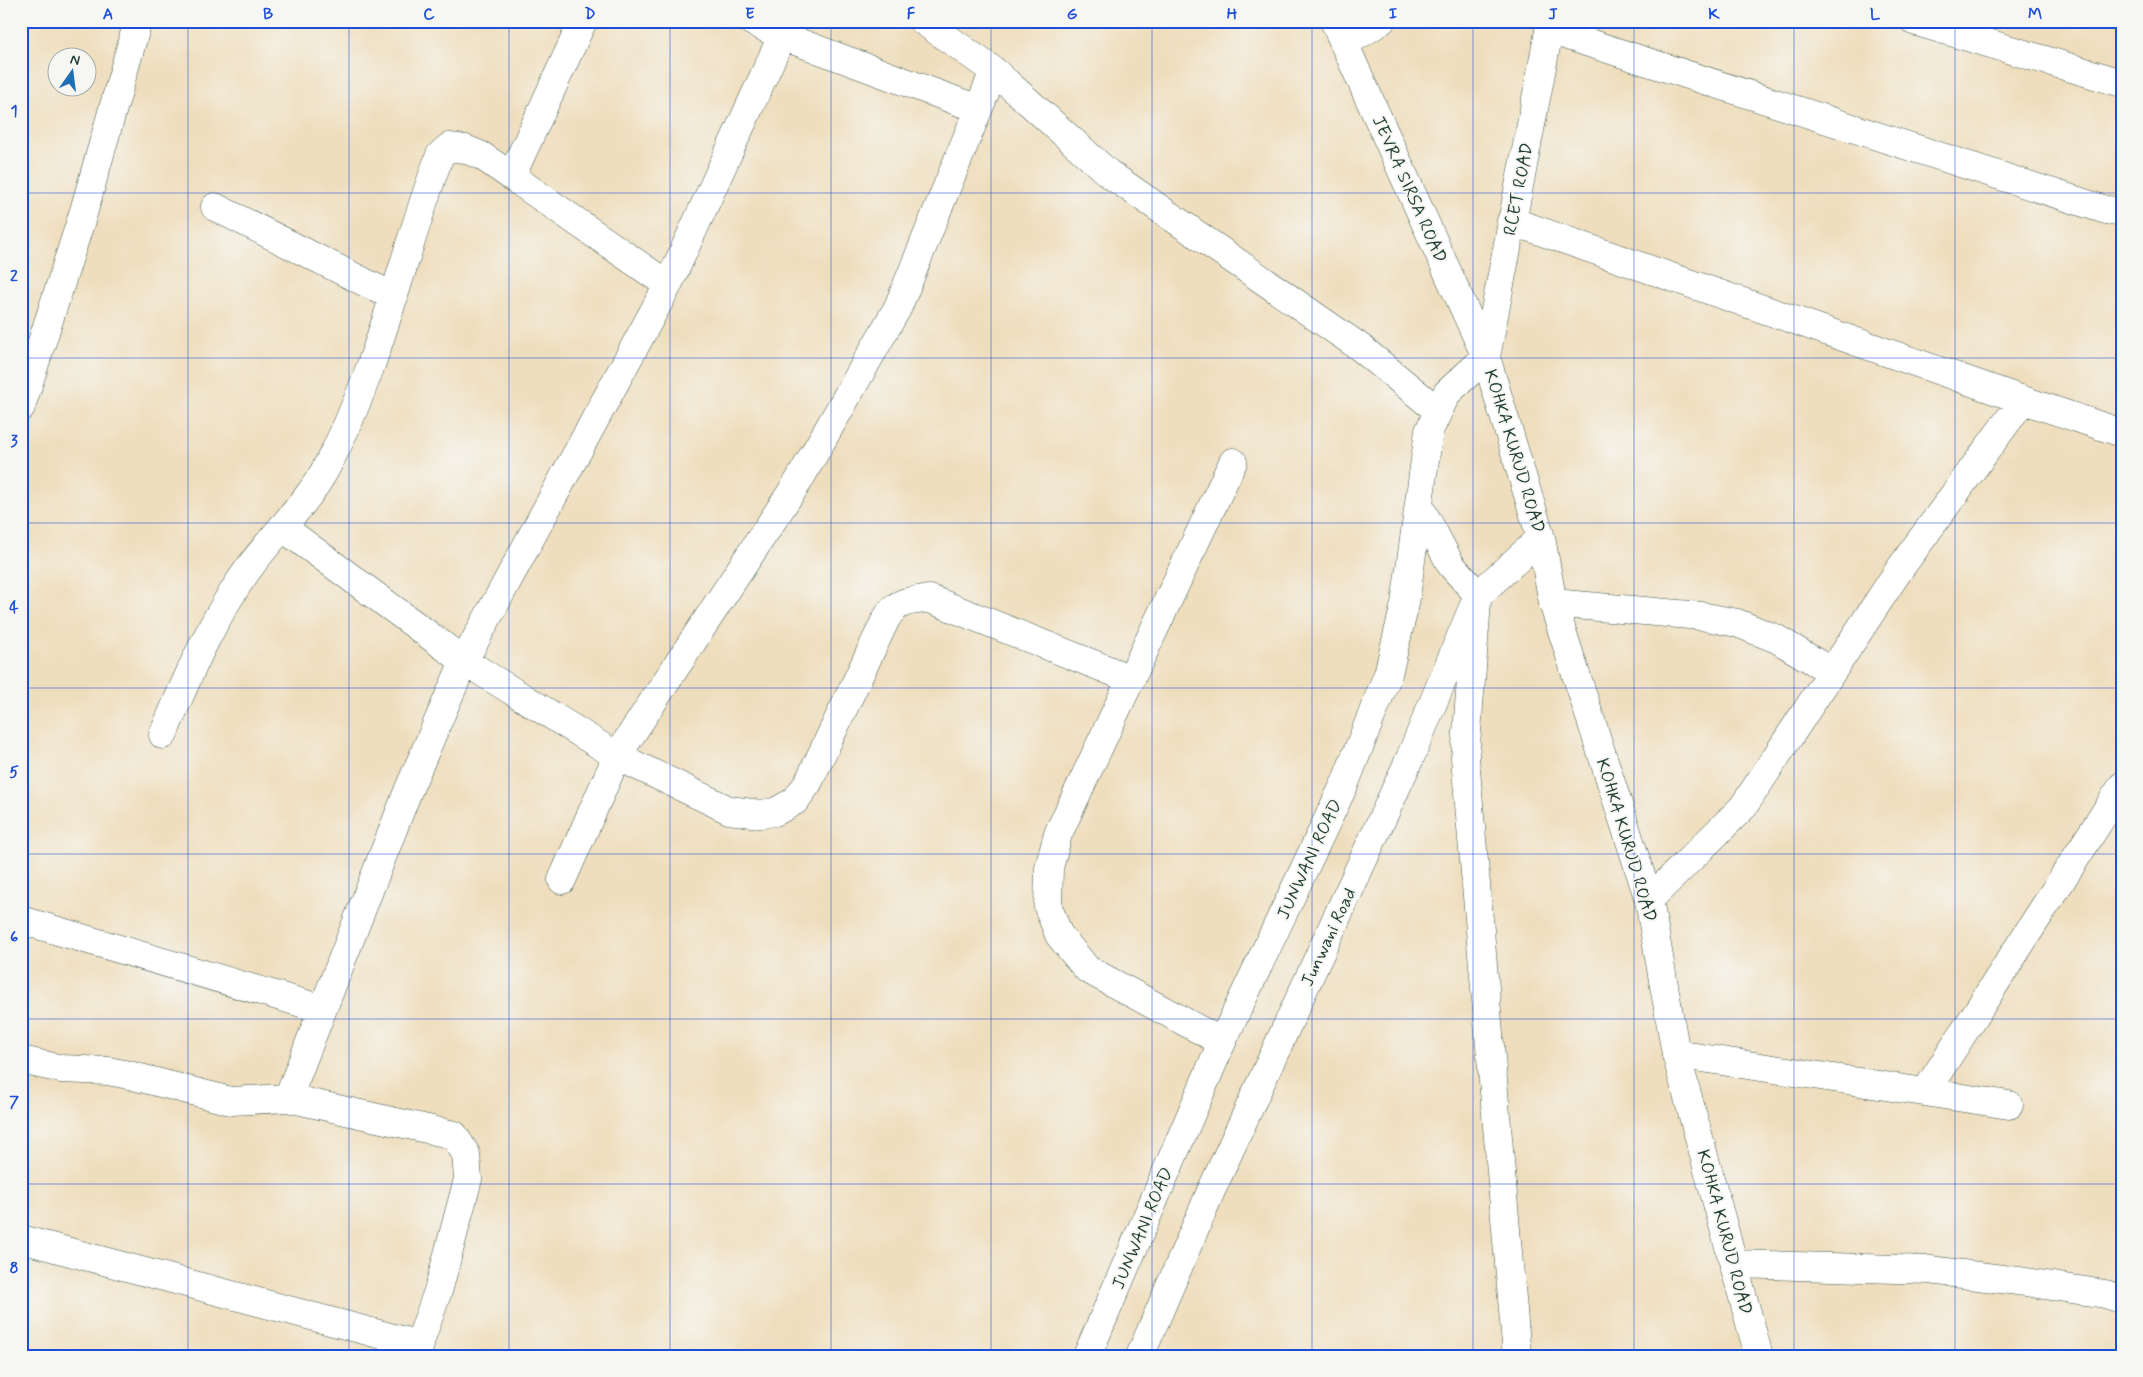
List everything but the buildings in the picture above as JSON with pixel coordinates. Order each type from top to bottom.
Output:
[{"type":"street","points":[[21,407],[83,214],[138,21]]},
{"type":"street","points":[[512,175],[583,21]]},
{"type":"street","points":[[751,21],[782,36],[978,109]]},
{"type":"street","points":[[923,21],[994,71],[1108,172],[1361,348],[1438,411]]},
{"type":"street","points":[[1339,33],[1381,21]]},
{"type":"street","points":[[1914,21],[2122,83]]},
{"type":"street","points":[[1550,26],[2106,210],[2122,211]]},
{"type":"street","name":"RCET ROAD","points":[[1486,357],[1550,26]]},
{"type":"street","name":"JEVRA SIRSA ROAD","points":[[1339,33],[1486,357]]},
{"type":"street","points":[[288,1098],[408,791],[464,661],[668,285],[782,36]]},
{"type":"street","points":[[562,880],[617,756],[798,482],[898,307],[994,71]]},
{"type":"street","points":[[164,735],[188,675],[214,622],[252,563],[282,528],[325,471],[344,433],[394,298],[440,155],[449,147],[464,149],[482,156],[668,285]]},
{"type":"street","points":[[215,207],[394,298]]},
{"type":"street","points":[[1511,221],[2122,433]]},
{"type":"street","name":"JUNWANI ROAD","points":[[1087,1356],[1222,1042],[1346,783],[1388,674],[1405,604],[1428,431],[1447,393],[1486,357]]},
{"type":"street","name":"KOHKA KURUD ROAD","points":[[1486,357],[1541,538],[1553,603],[1649,900],[1676,1054],[1759,1356]]},
{"type":"street","points":[[1649,900],[1743,807],[1900,570],[2023,400]]},
{"type":"street","points":[[1222,1042],[1087,969],[1059,935],[1048,907],[1049,868],[1058,834],[1233,462]]},
{"type":"street","points":[[1419,505],[1451,565],[1478,595],[1465,758],[1517,1356]]},
{"type":"street","points":[[282,528],[464,661],[617,756],[729,810],[760,814],[775,812],[795,802],[808,783],[891,610],[902,602],[930,599],[1131,679]]},
{"type":"street","name":"Junwani Road","points":[[1140,1356],[1211,1191],[1410,758],[1478,595],[1541,538]]},
{"type":"street","points":[[1553,603],[1701,616],[1737,623],[1778,639],[1832,672]]},
{"type":"street","points":[[1926,1091],[2122,786]]},
{"type":"street","points":[[21,920],[322,1009]]},
{"type":"street","points":[[1676,1054],[2009,1105]]},
{"type":"street","points":[[21,1060],[62,1069],[129,1075],[231,1101],[288,1098],[454,1135],[466,1154],[468,1179],[439,1288],[417,1350],[21,1239]]},
{"type":"street","points":[[1734,1264],[1930,1270],[2026,1282],[2105,1294],[2122,1299]]}]
